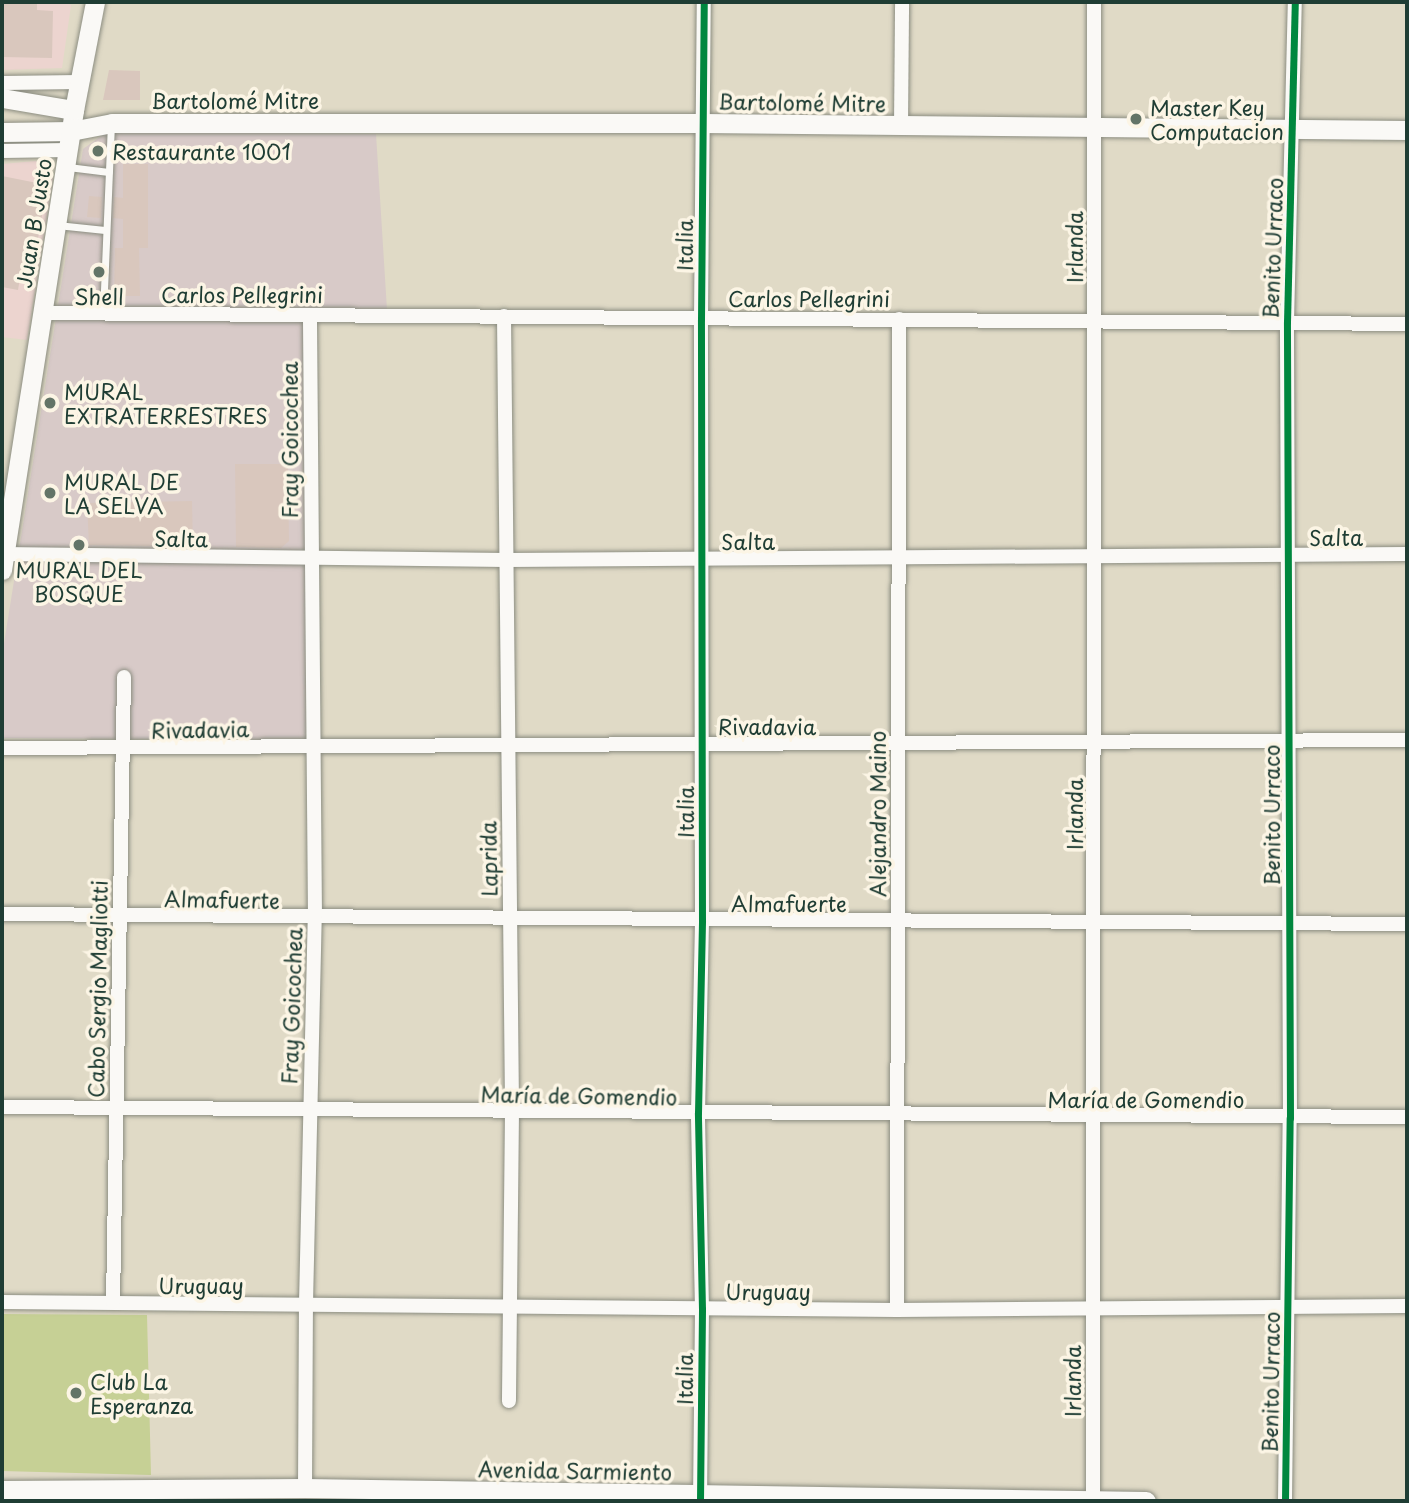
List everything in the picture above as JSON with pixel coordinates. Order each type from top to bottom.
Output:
[{"type":"main road","name":"Juan B Justo","points":[[2,557],[74,110],[95,2]]},
{"type":"main road","points":[[2,99],[74,110]]},
{"type":"main road","name":"Bartolomé Mitre","points":[[2,132],[68,149],[111,123],[702,123],[1407,130]]},
{"type":"main road","name":"Avenida Sarmiento","points":[[2,1490],[305,1488],[499,1496],[1146,1501]]},
{"type":"street","name":"Italia","points":[[700,1499],[702,1309],[698,1113],[702,920],[701,319],[704,2]]},
{"type":"street","points":[[901,127],[902,2]]},
{"type":"street","name":"Irlanda","points":[[1093,1501],[1094,2]]},
{"type":"street","name":"Benito Urraco","points":[[1285,1501],[1290,1118],[1290,555],[1287,322],[1295,2]]},
{"type":"street","points":[[2,83],[79,82]]},
{"type":"street","points":[[2,151],[68,149]]},
{"type":"street","name":"Carlos Pellegrini","points":[[43,313],[1407,324]]},
{"type":"street","name":"Fray Goicochea","points":[[305,1488],[309,1110],[315,918],[311,745],[310,315]]},
{"type":"street","name":"Laprida","points":[[504,316],[512,1111],[509,1401]]},
{"type":"street","name":"Alejandro Maino","points":[[897,1310],[898,319]]},
{"type":"street","name":"Salta","points":[[2,557],[506,561],[1407,554]]},
{"type":"street","name":"Cabo Sergio Magliotti","points":[[113,1302],[124,677]]},
{"type":"street","name":"Rivadavia","points":[[2,748],[1407,740]]},
{"type":"street","name":"Almafuerte","points":[[2,914],[1407,924]]},
{"type":"street","name":"María de Gomendio","points":[[2,1107],[1407,1117]]},
{"type":"street","name":"Uruguay","points":[[2,1301],[897,1310],[1407,1306]]},
{"type":"lane","points":[[103,314],[111,123]]},
{"type":"lane","points":[[68,149],[109,172]]},
{"type":"lane","points":[[56,224],[105,230]]},
{"type":"shaded area","points":[[2,2],[65,2],[71,5],[62,68],[2,70]]},
{"type":"shaded area","points":[[108,131],[376,134],[387,310],[304,308],[306,740],[2,738],[2,656],[83,149]]},
{"type":"shaded area","points":[[36,161],[53,178],[27,340],[2,337],[2,164]]},
{"type":"green space","name":"Club La Esperanza","points":[[2,1314],[147,1315],[151,1475],[2,1471]]},
{"type":"building","points":[[2,2],[37,3],[37,10],[53,11],[52,58],[2,57]]},
{"type":"building","points":[[109,70],[140,71],[140,100],[103,100]]},
{"type":"building","points":[[123,164],[148,164],[148,248],[139,248],[140,296],[114,296],[115,248],[123,248],[123,219],[113,218],[114,197],[123,198]]},
{"type":"building","points":[[2,176],[47,185],[36,251],[25,249],[18,290],[2,287]]},
{"type":"building","points":[[89,196],[102,197],[101,218],[87,217]]},
{"type":"building","points":[[235,464],[288,464],[289,541],[281,548],[236,547]]},
{"type":"building","points":[[192,501],[193,547],[89,545],[87,503]]},
{"type":"cycle path","points":[[700,1501],[702,1309],[698,1113],[702,920],[701,319],[704,2]]},
{"type":"cycle path","points":[[1285,1501],[1290,1118],[1287,322],[1295,2]]},
{"type":"place","name":"Master Key Computacion","points":[[1136,119]]},
{"type":"place","name":"Restaurante 1001","points":[[98,151]]},
{"type":"place","name":"Shell","points":[[99,272]]},
{"type":"place","name":"MURAL EXTRATERRESTRES","points":[[50,403]]},
{"type":"place","name":"MURAL DE LA SELVA","points":[[50,493]]},
{"type":"place","name":"MURAL DEL BOSQUE","points":[[79,545]]},
{"type":"place","name":"Club La Esperanza","points":[[76,1393]]}]
